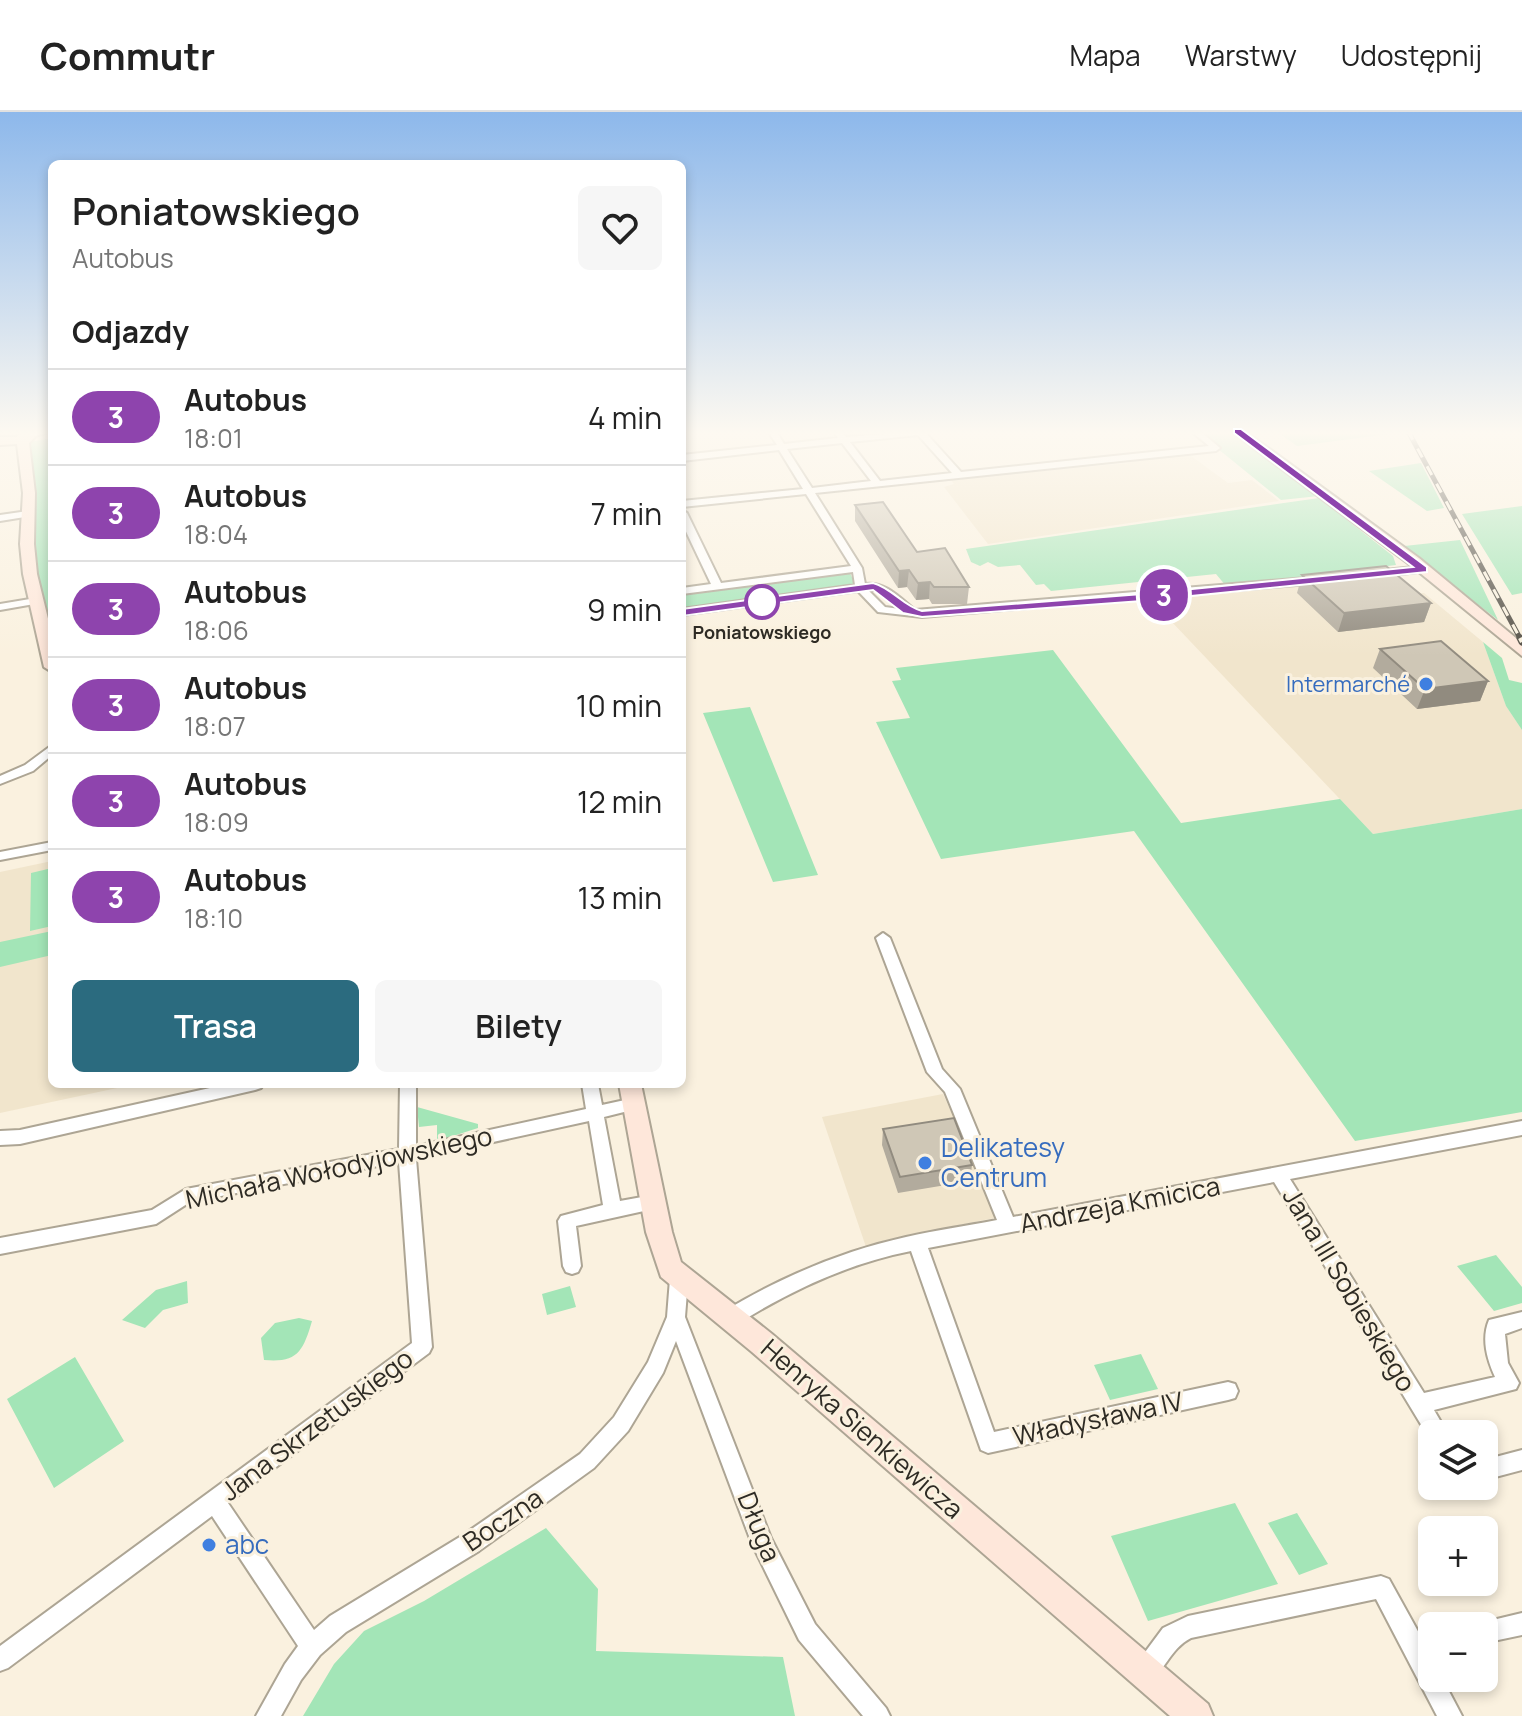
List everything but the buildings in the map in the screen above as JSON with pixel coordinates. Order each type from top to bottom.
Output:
[{"type":"street","points":[[28,506],[30,571],[48,650]]},
{"type":"street","points":[[819,506],[857,568],[861,588],[882,610],[915,613],[1142,597],[1333,579]]},
{"type":"street","points":[[1338,506],[1423,569],[1522,651]]},
{"type":"street","points":[[0,518],[28,514]]},
{"type":"street","points":[[686,521],[717,586]]},
{"type":"street","points":[[686,590],[857,568]]},
{"type":"street","points":[[1363,576],[1423,569]]},
{"type":"street","points":[[686,611],[880,588],[898,605],[915,613]]},
{"type":"street","points":[[0,607],[36,601]]},
{"type":"street","points":[[0,780],[29,768],[48,752]]},
{"type":"street","points":[[0,856],[48,847]]},
{"type":"street","points":[[883,938],[935,1072],[952,1089],[1008,1226]]},
{"type":"street","points":[[0,1138],[20,1137],[237,1088]]},
{"type":"street","name":"Jana Skrzetuskiego","points":[[0,1660],[422,1347],[407,1156],[408,1088]]},
{"type":"street","points":[[591,1088],[613,1210]]},
{"type":"street","name":"Michała Wołodyjowskiego","points":[[0,1246],[156,1217],[186,1196],[407,1156],[595,1114],[632,1094]]},
{"type":"street","name":"Henryka Sienkiewicza","points":[[632,1094],[667,1259],[679,1279],[730,1318],[1196,1716]]},
{"type":"street","name":"Andrzeja Kmicica","points":[[730,1318],[770,1294],[832,1267],[917,1243],[1522,1128]]},
{"type":"street","name":"Jana III Sobieskiego","points":[[1279,1176],[1429,1420]]},
{"type":"street","points":[[572,1266],[567,1221],[653,1202]]},
{"type":"street","name":"Władysława IV","points":[[917,1243],[988,1443],[1228,1391]]},
{"type":"street","name":"Boczna","points":[[268,1716],[293,1672],[312,1647],[338,1624],[471,1543],[587,1461],[621,1424],[656,1367],[676,1317],[679,1279]]},
{"type":"street","name":"Długa","points":[[676,1317],[763,1544],[807,1632],[878,1716]]},
{"type":"street","name":"Jana III Sobieskiego","points":[[1419,1404],[1509,1383],[1499,1368],[1493,1345],[1496,1326],[1522,1320]]},
{"type":"street","points":[[1498,1466],[1522,1460]]},
{"type":"street","points":[[214,1501],[312,1647]]},
{"type":"street","points":[[1145,1672],[1171,1636],[1188,1627],[1381,1587],[1418,1639]]},
{"type":"street","points":[[1498,1629],[1522,1624]]},
{"type":"street","points":[[1441,1692],[1450,1716]]},
{"type":"shaded area","points":[[959,506],[1246,506],[988,544]]},
{"type":"shaded area","points":[[1392,577],[1413,594],[1424,593],[1483,642],[1506,706],[1522,730],[1522,809],[1373,834],[1152,601]]},
{"type":"shaded area","points":[[48,862],[48,1088],[117,1088],[0,1113],[0,872]]},
{"type":"shaded area","points":[[943,1094],[999,1217],[886,1240],[866,1247],[822,1117]]},
{"type":"green space","points":[[31,506],[48,506],[48,625],[32,541]]},
{"type":"green space","points":[[1265,506],[1329,506],[1393,556],[1396,565],[1226,586],[1216,574],[1051,591],[1044,584],[1036,585],[1020,565],[998,567],[988,562],[980,566],[971,562],[966,549]]},
{"type":"green space","points":[[1420,506],[1444,508],[1427,511]]},
{"type":"green space","points":[[1522,506],[1522,593],[1512,595],[1462,514]]},
{"type":"green space","points":[[1460,540],[1498,620],[1433,570],[1395,547]]},
{"type":"green space","points":[[840,572],[850,573],[855,584],[686,609],[686,592]]},
{"type":"green space","points":[[1483,642],[1502,658],[1509,680],[1522,683],[1522,730],[1506,706]]},
{"type":"green space","points":[[1053,650],[1181,823],[1340,799],[1373,834],[1522,809],[1522,1112],[1355,1141],[1134,831],[941,859],[876,722],[910,718],[892,681],[901,680],[896,668]]},
{"type":"green space","points":[[750,707],[818,875],[773,882],[703,713]]},
{"type":"green space","points":[[48,869],[48,927],[30,931],[31,873]]},
{"type":"green space","points":[[48,932],[48,956],[0,967],[0,942]]},
{"type":"green space","points":[[417,1107],[478,1124],[478,1128],[419,1147],[420,1143],[437,1140],[437,1125],[419,1127]]},
{"type":"green space","points":[[1496,1255],[1522,1287],[1522,1303],[1494,1311],[1457,1266]]},
{"type":"green space","points":[[187,1281],[188,1303],[163,1310],[145,1328],[122,1320],[156,1290]]},
{"type":"green space","points":[[570,1286],[576,1307],[547,1315],[542,1294]]},
{"type":"green space","points":[[299,1318],[312,1321],[302,1348],[284,1360],[264,1360],[261,1338],[275,1323]]},
{"type":"green space","points":[[1141,1354],[1158,1389],[1110,1400],[1094,1365]]},
{"type":"green space","points":[[75,1357],[124,1441],[54,1488],[7,1399]]},
{"type":"green space","points":[[1235,1503],[1278,1584],[1148,1621],[1111,1536]]},
{"type":"green space","points":[[1297,1513],[1328,1564],[1299,1575],[1268,1523]]},
{"type":"green space","points":[[546,1528],[598,1589],[596,1651],[783,1657],[795,1716],[303,1716],[334,1664],[364,1631],[424,1601]]},
{"type":"railway","points":[[1448,506],[1521,640]]},
{"type":"bus line","name":"3","points":[[686,611],[873,586],[886,592],[907,611],[922,614],[1277,585],[1423,569],[1341,506]]},
{"type":"place","name":"Poniatowskiego","points":[[762,602]]},
{"type":"place","name":"Intermarché","points":[[1426,684]]},
{"type":"place","name":"Delikatesy Centrum","points":[[925,1163]]},
{"type":"place","name":"abc","points":[[209,1545]]}]
